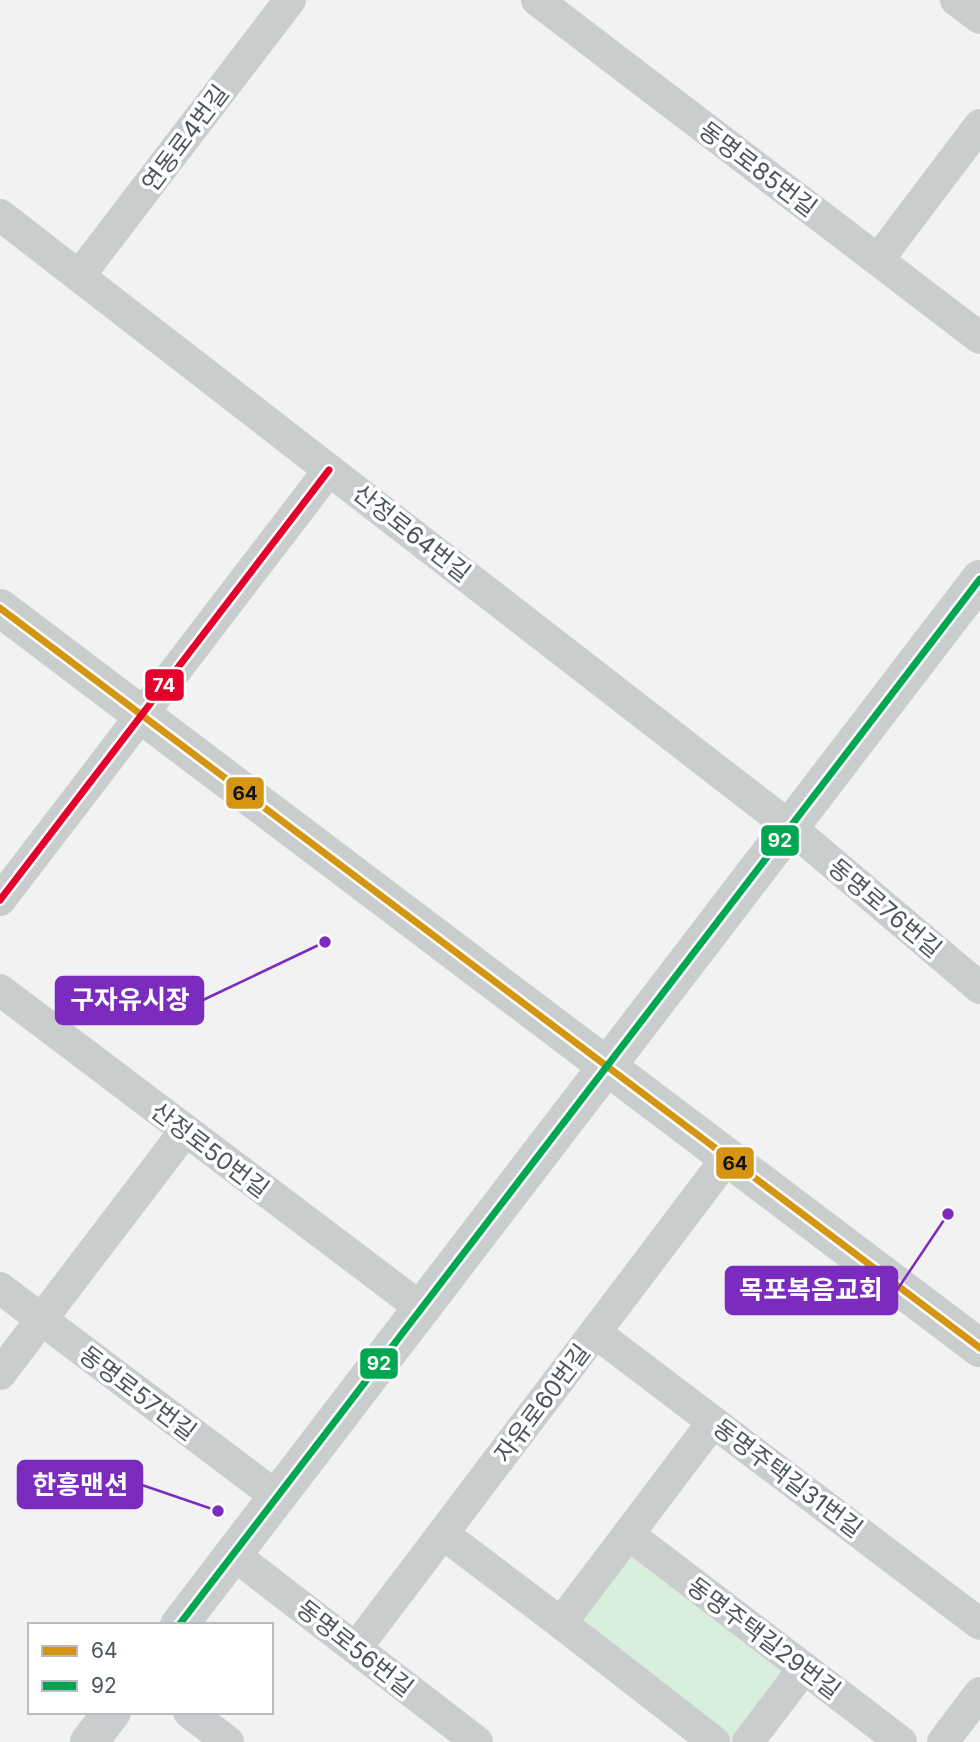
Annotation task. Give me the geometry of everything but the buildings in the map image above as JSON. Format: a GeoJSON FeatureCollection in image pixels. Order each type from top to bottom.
{"type":"FeatureCollection","features":[{"type":"Feature","properties":{"kind":"street","name":"연동로4번길"},"geometry":{"type":"LineString","coordinates":[[79,276],[290,0]]}},
{"type":"Feature","properties":{"kind":"street","name":"동명로85번길"},"geometry":{"type":"LineString","coordinates":[[537,0],[980,338]]}},
{"type":"Feature","properties":{"kind":"street"},"geometry":{"type":"LineString","coordinates":[[956,0],[980,18]]}},
{"type":"Feature","properties":{"kind":"street"},"geometry":{"type":"LineString","coordinates":[[878,260],[980,125]]}},
{"type":"Feature","properties":{"kind":"street","name":"산정로64번길"},"geometry":{"type":"LineString","coordinates":[[0,215],[790,827]]}},
{"type":"Feature","properties":{"kind":"street"},"geometry":{"type":"LineString","coordinates":[[0,900],[330,470]]}},
{"type":"Feature","properties":{"kind":"street"},"geometry":{"type":"LineString","coordinates":[[181,1623],[980,579]]}},
{"type":"Feature","properties":{"kind":"street"},"geometry":{"type":"LineString","coordinates":[[0,608],[980,1348]]}},
{"type":"Feature","properties":{"kind":"street","name":"동명로76번길"},"geometry":{"type":"LineString","coordinates":[[790,827],[980,988]]}},
{"type":"Feature","properties":{"kind":"street","name":"산정로50번길"},"geometry":{"type":"LineString","coordinates":[[0,990],[421,1308]]}},
{"type":"Feature","properties":{"kind":"street"},"geometry":{"type":"LineString","coordinates":[[0,1374],[185,1131]]}},
{"type":"Feature","properties":{"kind":"street","name":"자유로60번길"},"geometry":{"type":"LineString","coordinates":[[356,1648],[727,1158]]}},
{"type":"Feature","properties":{"kind":"street","name":"동명로57번길"},"geometry":{"type":"LineString","coordinates":[[0,1288],[277,1497]]}},
{"type":"Feature","properties":{"kind":"street","name":"동명주택길31번길"},"geometry":{"type":"LineString","coordinates":[[596,1333],[980,1623]]}},
{"type":"Feature","properties":{"kind":"street"},"geometry":{"type":"LineString","coordinates":[[561,1623],[713,1422]]}},
{"type":"Feature","properties":{"kind":"street"},"geometry":{"type":"LineString","coordinates":[[443,1534],[714,1742]]}},
{"type":"Feature","properties":{"kind":"street","name":"동명주택길29번길"},"geometry":{"type":"LineString","coordinates":[[628,1534],[901,1742]]}},
{"type":"Feature","properties":{"kind":"street","name":"동명로56번길"},"geometry":{"type":"LineString","coordinates":[[233,1554],[477,1742]]}},
{"type":"Feature","properties":{"kind":"street"},"geometry":{"type":"LineString","coordinates":[[748,1742],[804,1668]]}},
{"type":"Feature","properties":{"kind":"street"},"geometry":{"type":"LineString","coordinates":[[943,1742],[980,1693]]}},
{"type":"Feature","properties":{"kind":"street"},"geometry":{"type":"LineString","coordinates":[[89,1742],[110,1714]]}},
{"type":"Feature","properties":{"kind":"street"},"geometry":{"type":"LineString","coordinates":[[192,1714],[228,1742]]}},
{"type":"Feature","properties":{"kind":"green space"},"geometry":{"type":"Polygon","coordinates":[[[626,1553],[787,1675],[736,1742],[731,1742],[573,1622],[626,1553]]]}},
{"type":"Feature","properties":{"kind":"transit line","name":"74"},"geometry":{"type":"LineString","coordinates":[[0,900],[329,470]]}},
{"type":"Feature","properties":{"kind":"transit line","name":"92"},"geometry":{"type":"LineString","coordinates":[[181,1623],[980,579]]}},
{"type":"Feature","properties":{"kind":"transit line","name":"64"},"geometry":{"type":"LineString","coordinates":[[0,608],[980,1348]]}},
{"type":"Feature","properties":{"kind":"place","name":"구자유시장"},"geometry":{"type":"Point","coordinates":[325,942]}},
{"type":"Feature","properties":{"kind":"place","name":"목포복음교회"},"geometry":{"type":"Point","coordinates":[948,1214]}},
{"type":"Feature","properties":{"kind":"place","name":"한흥맨션"},"geometry":{"type":"Point","coordinates":[218,1511]}}]}
